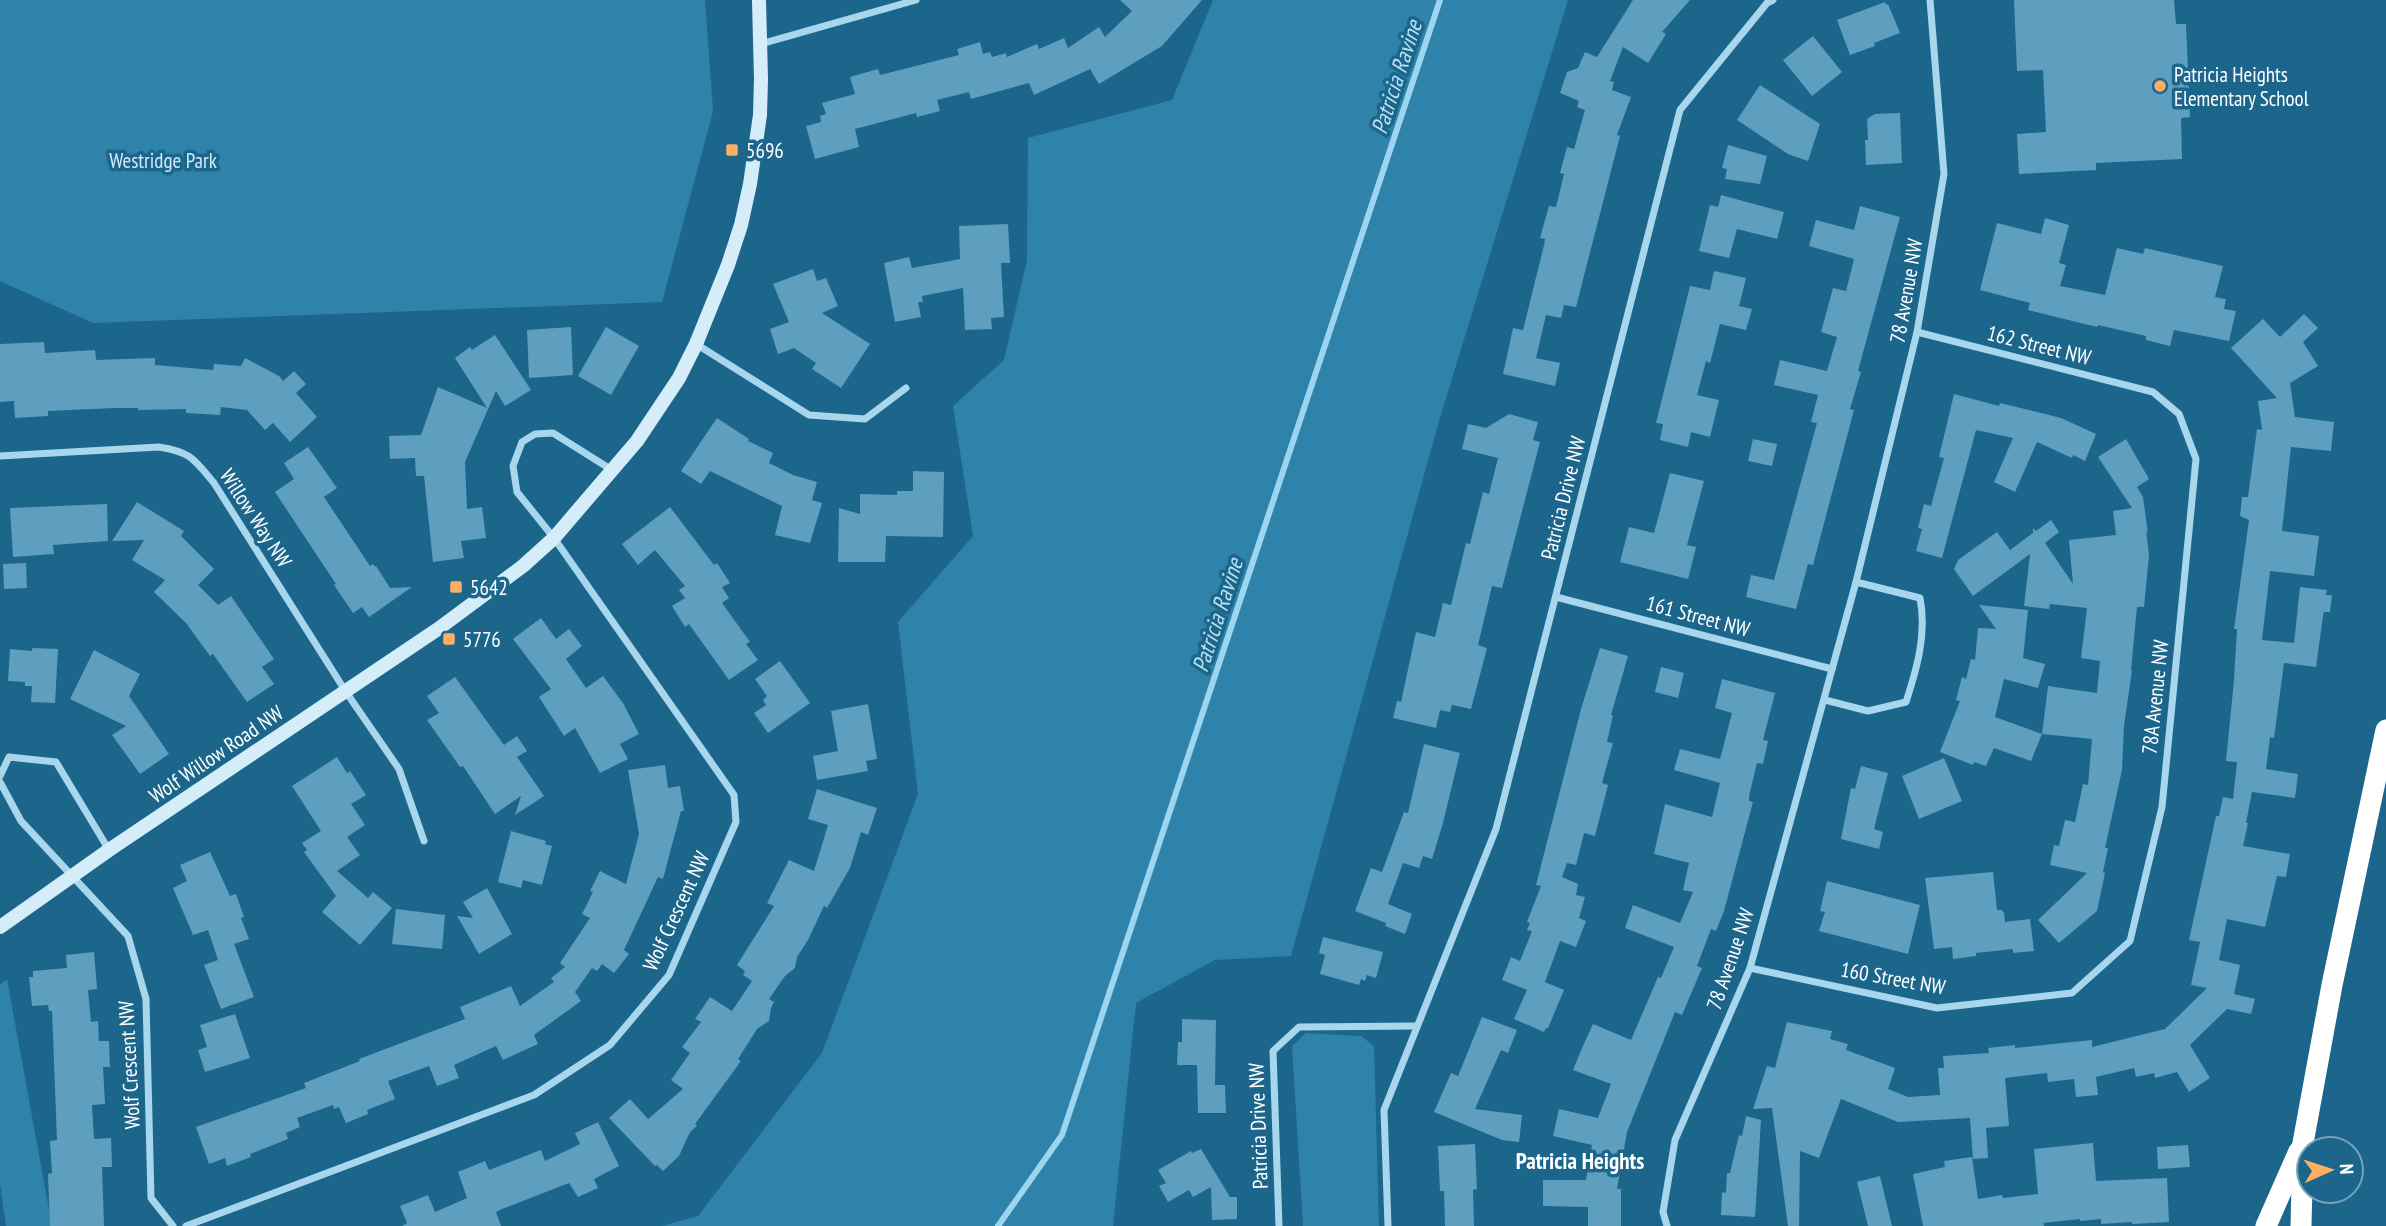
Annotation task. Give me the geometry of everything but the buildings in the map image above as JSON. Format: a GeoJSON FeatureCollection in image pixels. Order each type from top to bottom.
{"type":"FeatureCollection","features":[{"type":"Feature","properties":{"kind":"highway"},"geometry":{"type":"LineString","coordinates":[[2304,1135],[2332,985],[2386,730]]}},
{"type":"Feature","properties":{"kind":"highway"},"geometry":{"type":"LineString","coordinates":[[2266,1226],[2295,1161]]}},
{"type":"Feature","properties":{"kind":"highway"},"geometry":{"type":"LineString","coordinates":[[2301,1226],[2302,1205]]}},
{"type":"Feature","properties":{"kind":"street","name":"Wolf Willow Road NW"},"geometry":{"type":"LineString","coordinates":[[0,927],[109,850],[346,692],[502,582],[554,538],[613,470],[659,410],[696,344],[728,265],[750,184],[760,115],[759,0]]}},
{"type":"Feature","properties":{"kind":"street"},"geometry":{"type":"LineString","coordinates":[[761,44],[916,0]]}},
{"type":"Feature","properties":{"kind":"street","name":"Patricia Drive NW"},"geometry":{"type":"LineString","coordinates":[[1388,1226],[1384,1110],[1496,829],[1680,110],[1767,3],[1773,0]]}},
{"type":"Feature","properties":{"kind":"street","name":"78 Avenue NW"},"geometry":{"type":"LineString","coordinates":[[1667,1226],[1663,1212],[1675,1140],[1750,968],[1856,582],[1917,332],[1944,174],[1930,0]]}},
{"type":"Feature","properties":{"kind":"street","name":"162 Street NW"},"geometry":{"type":"LineString","coordinates":[[1917,332],[2153,391]]}},
{"type":"Feature","properties":{"kind":"street"},"geometry":{"type":"LineString","coordinates":[[696,344],[809,415],[865,419],[906,388]]}},
{"type":"Feature","properties":{"kind":"street","name":"78A Avenue NW"},"geometry":{"type":"LineString","coordinates":[[2073,993],[2130,941],[2162,807],[2196,459],[2179,414],[2153,391]]}},
{"type":"Feature","properties":{"kind":"street"},"geometry":{"type":"LineString","coordinates":[[554,538],[517,492],[513,466],[522,442],[535,434],[553,433],[613,470]]}},
{"type":"Feature","properties":{"kind":"street","name":"Willow Way NW"},"geometry":{"type":"LineString","coordinates":[[0,456],[159,447],[181,451],[195,461],[214,483],[346,692]]}},
{"type":"Feature","properties":{"kind":"street","name":"Wolf Crescent NW"},"geometry":{"type":"LineString","coordinates":[[186,1226],[534,1096],[610,1045],[669,975],[736,822],[734,795],[554,538]]}},
{"type":"Feature","properties":{"kind":"street"},"geometry":{"type":"LineString","coordinates":[[1825,700],[1868,711],[1906,702],[1919,665],[1924,616],[1920,598],[1856,582]]}},
{"type":"Feature","properties":{"kind":"street","name":"161 Street NW"},"geometry":{"type":"LineString","coordinates":[[1556,597],[1832,669]]}},
{"type":"Feature","properties":{"kind":"street"},"geometry":{"type":"LineString","coordinates":[[346,692],[399,769],[424,841]]}},
{"type":"Feature","properties":{"kind":"street"},"geometry":{"type":"LineString","coordinates":[[71,877],[21,821],[0,779],[9,757],[56,762],[109,850]]}},
{"type":"Feature","properties":{"kind":"street","name":"Wolf Crescent NW"},"geometry":{"type":"LineString","coordinates":[[71,877],[128,936],[146,999],[151,1198],[173,1226]]}},
{"type":"Feature","properties":{"kind":"street","name":"160 Street NW"},"geometry":{"type":"LineString","coordinates":[[1750,968],[1937,1008],[2073,993]]}},
{"type":"Feature","properties":{"kind":"street","name":"Patricia Drive NW"},"geometry":{"type":"LineString","coordinates":[[1279,1226],[1273,1051],[1298,1027],[1416,1026]]}},
{"type":"Feature","properties":{"kind":"green space","name":"Westridge Park"},"geometry":{"type":"Polygon","coordinates":[[[0,0],[705,0],[713,111],[662,302],[93,323],[0,281],[0,0]]]}},
{"type":"Feature","properties":{"kind":"green space"},"geometry":{"type":"Polygon","coordinates":[[[1213,0],[1568,0],[1439,421],[1291,956],[1215,960],[1136,1003],[1113,1226],[662,1226],[698,1216],[822,1053],[918,794],[898,622],[973,536],[953,406],[1004,360],[1027,260],[1028,138],[1172,100],[1213,0]]]}},
{"type":"Feature","properties":{"kind":"green space"},"geometry":{"type":"Polygon","coordinates":[[[7,979],[52,1226],[6,1226],[0,1184],[0,985],[7,979]]]}},
{"type":"Feature","properties":{"kind":"green space"},"geometry":{"type":"Polygon","coordinates":[[[1306,1033],[1361,1036],[1374,1046],[1379,1226],[1303,1226],[1292,1046],[1306,1033]]]}},
{"type":"Feature","properties":{"kind":"waterway","name":"Patricia Ravine"},"geometry":{"type":"LineString","coordinates":[[998,1226],[1062,1135],[1440,0]]}},
{"type":"Feature","properties":{"kind":"place","name":"Patricia Heights Elementary School"},"geometry":{"type":"Point","coordinates":[2160,86]}},
{"type":"Feature","properties":{"kind":"place","name":"5696"},"geometry":{"type":"Point","coordinates":[732,150]}},
{"type":"Feature","properties":{"kind":"place","name":"5642"},"geometry":{"type":"Point","coordinates":[456,587]}},
{"type":"Feature","properties":{"kind":"place","name":"5776"},"geometry":{"type":"Point","coordinates":[449,639]}},
{"type":"Feature","properties":{"kind":"district","name":"Patricia Heights"},"geometry":{"type":"Point","coordinates":[1580,1160]}}]}
